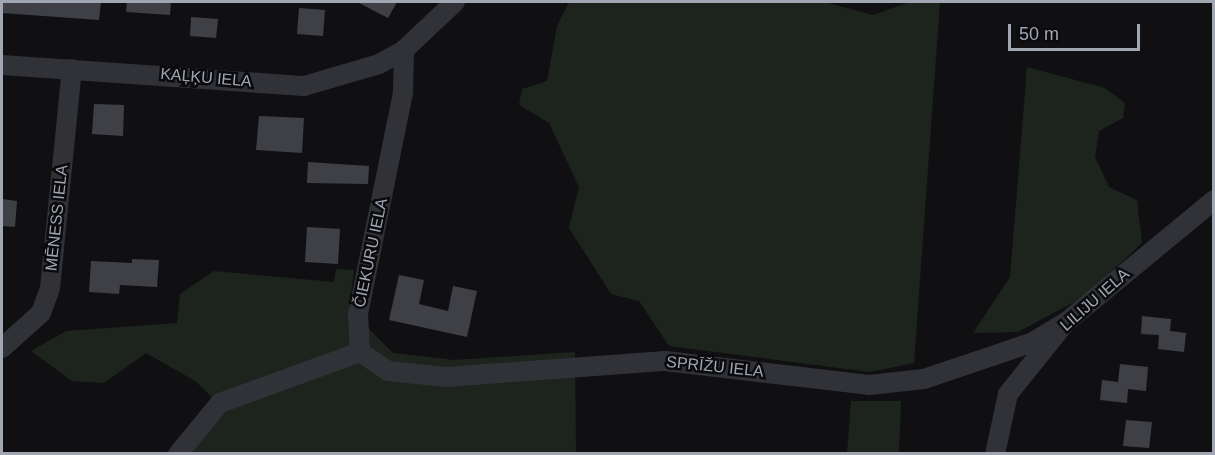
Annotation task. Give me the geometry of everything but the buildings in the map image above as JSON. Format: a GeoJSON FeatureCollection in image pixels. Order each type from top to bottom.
{"type":"FeatureCollection","features":[{"type":"Feature","properties":{"kind":"street","name":"KAĻĶU IELA"},"geometry":{"type":"LineString","coordinates":[[2,65],[304,86],[352,75],[404,50],[456,2]]}},
{"type":"Feature","properties":{"kind":"street","name":"ČIEKURU IELA"},"geometry":{"type":"LineString","coordinates":[[360,352],[358,314],[404,92],[404,50]]}},
{"type":"Feature","properties":{"kind":"street","name":"MĒNESS IELA"},"geometry":{"type":"LineString","coordinates":[[2,348],[41,313],[50,288],[72,69]]}},
{"type":"Feature","properties":{"kind":"street","name":"LILIJU IELA"},"geometry":{"type":"LineString","coordinates":[[994,453],[1008,394],[1065,323],[1214,200]]}},
{"type":"Feature","properties":{"kind":"street","name":"SPRĪŽU IELA"},"geometry":{"type":"LineString","coordinates":[[360,352],[388,371],[446,377],[665,361],[869,385],[924,380],[1033,342],[1065,323]]}},
{"type":"Feature","properties":{"kind":"street"},"geometry":{"type":"LineString","coordinates":[[178,453],[220,403],[360,352]]}},
{"type":"Feature","properties":{"kind":"shaded area"},"geometry":{"type":"Polygon","coordinates":[[[569,2],[824,2],[873,15],[910,2],[940,2],[914,363],[869,372],[669,346],[639,301],[611,294],[569,228],[579,187],[549,123],[519,105],[522,89],[547,81],[557,26],[569,2]]]}},
{"type":"Feature","properties":{"kind":"shaded area"},"geometry":{"type":"Polygon","coordinates":[[[1027,67],[1105,88],[1125,103],[1123,118],[1099,131],[1095,157],[1109,187],[1137,200],[1142,243],[1087,295],[1018,332],[973,333],[1010,277],[1027,67]]]}},
{"type":"Feature","properties":{"kind":"shaded area"},"geometry":{"type":"Polygon","coordinates":[[[336,269],[354,270],[349,309],[393,353],[454,360],[575,352],[576,453],[188,453],[227,411],[195,381],[146,353],[104,383],[72,381],[31,351],[66,331],[177,323],[180,294],[214,271],[334,282],[336,269]]]}},
{"type":"Feature","properties":{"kind":"shaded area"},"geometry":{"type":"Polygon","coordinates":[[[851,401],[901,401],[899,453],[847,453],[851,401]]]}}]}
